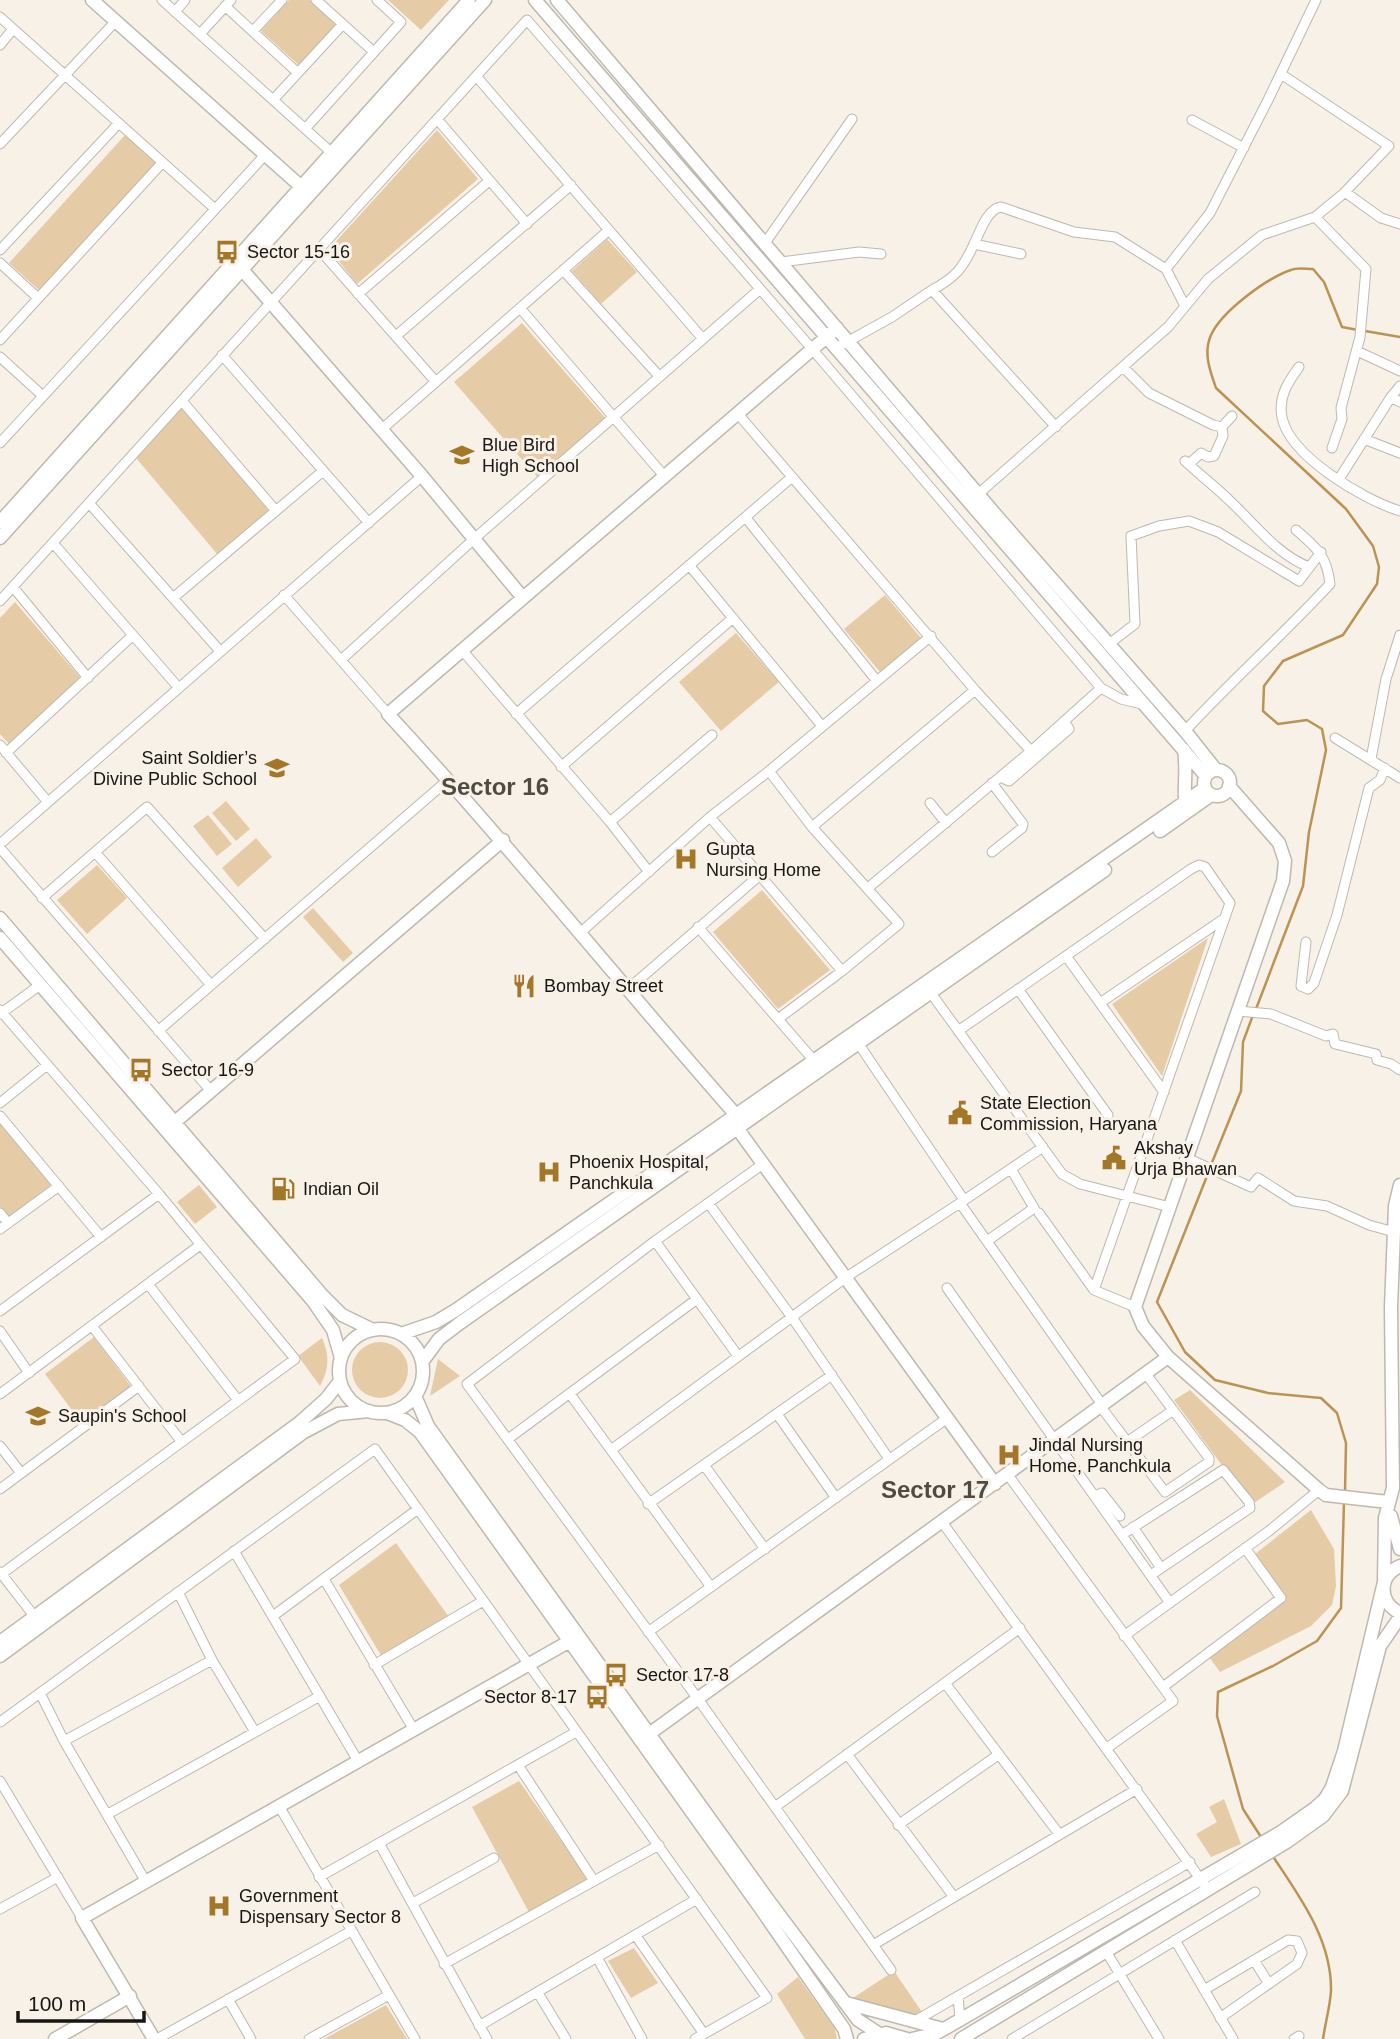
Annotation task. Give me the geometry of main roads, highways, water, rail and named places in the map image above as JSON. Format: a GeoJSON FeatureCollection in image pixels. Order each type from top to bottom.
{"type":"FeatureCollection","features":[{"type":"Feature","properties":{"kind":"waterway"},"geometry":{"type":"LineString","coordinates":[[1256,1009],[1303,886],[1309,832],[1326,750],[1322,729],[1307,720],[1278,724],[1263,711],[1264,686],[1283,661],[1343,635],[1377,584],[1379,567],[1373,546],[1346,509],[1216,388],[1208,362],[1208,348],[1211,335],[1217,326],[1246,296],[1281,274],[1296,269],[1313,269],[1324,282],[1342,327],[1358,330]]}},
{"type":"Feature","properties":{"kind":"waterway"},"geometry":{"type":"LineString","coordinates":[[1365,331],[1400,337]]}},
{"type":"Feature","properties":{"kind":"waterway"},"geometry":{"type":"LineString","coordinates":[[1211,1165],[1241,1091],[1243,1042],[1253,1015]]}},
{"type":"Feature","properties":{"kind":"waterway"},"geometry":{"type":"LineString","coordinates":[[1209,1171],[1157,1302],[1185,1352],[1215,1380],[1268,1393],[1321,1398],[1337,1413],[1346,1443],[1345,1492]]}},
{"type":"Feature","properties":{"kind":"waterway"},"geometry":{"type":"LineString","coordinates":[[1261,1837],[1243,1809],[1217,1716],[1218,1692],[1317,1641],[1341,1608],[1344,1502]]}},
{"type":"Feature","properties":{"kind":"waterway"},"geometry":{"type":"LineString","coordinates":[[1272,1855],[1312,1919],[1326,1954],[1331,1991],[1323,2039]]}},
{"type":"Feature","properties":{"kind":"place","name":"Sector 15-16"},"geometry":{"type":"Point","coordinates":[227,252]}},
{"type":"Feature","properties":{"kind":"place","name":"Blue Bird High School"},"geometry":{"type":"Point","coordinates":[462,455]}},
{"type":"Feature","properties":{"kind":"place","name":"Saint Soldier’s Divine Public School"},"geometry":{"type":"Point","coordinates":[277,768]}},
{"type":"Feature","properties":{"kind":"place","name":"Gupta Nursing Home"},"geometry":{"type":"Point","coordinates":[686,859]}},
{"type":"Feature","properties":{"kind":"place","name":"Bombay Street"},"geometry":{"type":"Point","coordinates":[524,986]}},
{"type":"Feature","properties":{"kind":"place","name":"Sector 16-9"},"geometry":{"type":"Point","coordinates":[141,1070]}},
{"type":"Feature","properties":{"kind":"place","name":"State Election Commission, Haryana"},"geometry":{"type":"Point","coordinates":[960,1113]}},
{"type":"Feature","properties":{"kind":"place","name":"Akshay Urja Bhawan"},"geometry":{"type":"Point","coordinates":[1114,1158]}},
{"type":"Feature","properties":{"kind":"place","name":"Phoenix Hospital, Panchkula"},"geometry":{"type":"Point","coordinates":[549,1172]}},
{"type":"Feature","properties":{"kind":"place","name":"Indian Oil"},"geometry":{"type":"Point","coordinates":[283,1189]}},
{"type":"Feature","properties":{"kind":"place","name":"Saupin's School"},"geometry":{"type":"Point","coordinates":[38,1416]}},
{"type":"Feature","properties":{"kind":"place","name":"Jindal Nursing Home, Panchkula"},"geometry":{"type":"Point","coordinates":[1009,1455]}},
{"type":"Feature","properties":{"kind":"place","name":"Sector 17-8"},"geometry":{"type":"Point","coordinates":[616,1675]}},
{"type":"Feature","properties":{"kind":"place","name":"Sector 8-17"},"geometry":{"type":"Point","coordinates":[597,1697]}},
{"type":"Feature","properties":{"kind":"place","name":"Government Dispensary Sector 8"},"geometry":{"type":"Point","coordinates":[219,1906]}},
{"type":"Feature","properties":{"kind":"district","name":"Sector 16"},"geometry":{"type":"Point","coordinates":[495,786]}},
{"type":"Feature","properties":{"kind":"district","name":"Sector 17"},"geometry":{"type":"Point","coordinates":[935,1489]}}]}
